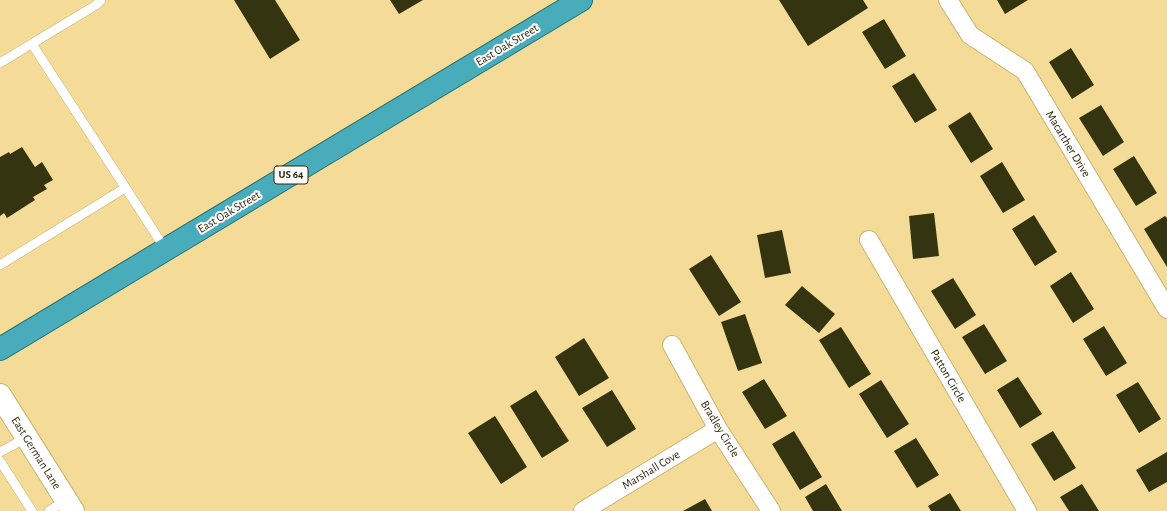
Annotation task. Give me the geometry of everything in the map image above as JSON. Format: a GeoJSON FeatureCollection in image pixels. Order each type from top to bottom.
{"type":"FeatureCollection","features":[{"type":"Feature","properties":{"kind":"highway","name":"East Oak Street"},"geometry":{"type":"LineString","coordinates":[[0,349],[581,0]]}},
{"type":"Feature","properties":{"kind":"street","name":"Macarther Drive"},"geometry":{"type":"LineString","coordinates":[[948,0],[970,35],[1025,71],[1167,309]]}},
{"type":"Feature","properties":{"kind":"street","name":"Patton Circle"},"geometry":{"type":"LineString","coordinates":[[869,240],[1027,511]]}},
{"type":"Feature","properties":{"kind":"street","name":"Bradley Circle"},"geometry":{"type":"LineString","coordinates":[[672,345],[718,429],[771,511]]}},
{"type":"Feature","properties":{"kind":"street","name":"East German Lane"},"geometry":{"type":"LineString","coordinates":[[0,395],[26,438],[62,508]]}},
{"type":"Feature","properties":{"kind":"street","name":"Marshall Cove"},"geometry":{"type":"LineString","coordinates":[[583,511],[718,429]]}},
{"type":"Feature","properties":{"kind":"lane"},"geometry":{"type":"LineString","coordinates":[[0,64],[96,5],[101,0]]}},
{"type":"Feature","properties":{"kind":"lane"},"geometry":{"type":"LineString","coordinates":[[32,44],[166,250]]}},
{"type":"Feature","properties":{"kind":"lane"},"geometry":{"type":"LineString","coordinates":[[0,265],[125,188]]}},
{"type":"Feature","properties":{"kind":"lane"},"geometry":{"type":"LineString","coordinates":[[0,452],[26,438]]}},
{"type":"Feature","properties":{"kind":"lane"},"geometry":{"type":"LineString","coordinates":[[0,461],[32,511]]}},
{"type":"Feature","properties":{"kind":"building"},"geometry":{"type":"Polygon","coordinates":[[[234,0],[275,0],[300,40],[270,59],[234,0]]]}},
{"type":"Feature","properties":{"kind":"building"},"geometry":{"type":"Polygon","coordinates":[[[390,0],[423,0],[399,14],[390,0]]]}},
{"type":"Feature","properties":{"kind":"building"},"geometry":{"type":"Polygon","coordinates":[[[779,0],[863,0],[868,8],[808,46],[779,0]]]}},
{"type":"Feature","properties":{"kind":"building"},"geometry":{"type":"Polygon","coordinates":[[[997,0],[1028,0],[1005,14],[997,0]]]}},
{"type":"Feature","properties":{"kind":"building"},"geometry":{"type":"Polygon","coordinates":[[[884,19],[906,56],[885,69],[862,32],[884,19]]]}},
{"type":"Feature","properties":{"kind":"building"},"geometry":{"type":"Polygon","coordinates":[[[1071,48],[1094,85],[1072,99],[1049,62],[1071,48]]]}},
{"type":"Feature","properties":{"kind":"building"},"geometry":{"type":"Polygon","coordinates":[[[914,73],[937,110],[915,123],[892,86],[914,73]]]}},
{"type":"Feature","properties":{"kind":"building"},"geometry":{"type":"Polygon","coordinates":[[[1101,105],[1124,142],[1103,156],[1079,118],[1101,105]]]}},
{"type":"Feature","properties":{"kind":"building"},"geometry":{"type":"Polygon","coordinates":[[[970,112],[993,149],[971,163],[948,126],[970,112]]]}},
{"type":"Feature","properties":{"kind":"building"},"geometry":{"type":"Polygon","coordinates":[[[22,147],[35,167],[42,162],[53,180],[44,185],[47,189],[33,197],[35,200],[7,218],[4,213],[0,216],[0,157],[9,152],[10,154],[22,147]]]}},
{"type":"Feature","properties":{"kind":"building"},"geometry":{"type":"Polygon","coordinates":[[[1134,156],[1157,193],[1136,206],[1113,169],[1134,156]]]}},
{"type":"Feature","properties":{"kind":"building"},"geometry":{"type":"Polygon","coordinates":[[[1002,162],[1025,200],[1003,213],[980,176],[1002,162]]]}},
{"type":"Feature","properties":{"kind":"building"},"geometry":{"type":"Polygon","coordinates":[[[934,213],[939,256],[913,259],[909,216],[934,213]]]}},
{"type":"Feature","properties":{"kind":"building"},"geometry":{"type":"Polygon","coordinates":[[[1034,215],[1057,252],[1035,266],[1012,229],[1034,215]]]}},
{"type":"Feature","properties":{"kind":"building"},"geometry":{"type":"Polygon","coordinates":[[[1165,216],[1167,218],[1167,267],[1144,229],[1165,216]]]}},
{"type":"Feature","properties":{"kind":"building"},"geometry":{"type":"Polygon","coordinates":[[[782,230],[791,273],[765,278],[757,235],[782,230]]]}},
{"type":"Feature","properties":{"kind":"building"},"geometry":{"type":"Polygon","coordinates":[[[711,255],[741,302],[719,316],[689,269],[711,255]]]}},
{"type":"Feature","properties":{"kind":"building"},"geometry":{"type":"Polygon","coordinates":[[[1071,272],[1094,309],[1073,323],[1050,286],[1071,272]]]}},
{"type":"Feature","properties":{"kind":"building"},"geometry":{"type":"Polygon","coordinates":[[[953,278],[976,315],[955,329],[931,291],[953,278]]]}},
{"type":"Feature","properties":{"kind":"building"},"geometry":{"type":"Polygon","coordinates":[[[802,286],[835,314],[819,333],[785,305],[802,286]]]}},
{"type":"Feature","properties":{"kind":"building"},"geometry":{"type":"Polygon","coordinates":[[[745,314],[762,363],[738,371],[721,322],[745,314]]]}},
{"type":"Feature","properties":{"kind":"building"},"geometry":{"type":"Polygon","coordinates":[[[984,324],[1007,361],[985,374],[962,337],[984,324]]]}},
{"type":"Feature","properties":{"kind":"building"},"geometry":{"type":"Polygon","coordinates":[[[1104,326],[1127,363],[1106,376],[1083,339],[1104,326]]]}},
{"type":"Feature","properties":{"kind":"building"},"geometry":{"type":"Polygon","coordinates":[[[841,327],[871,374],[849,388],[819,340],[841,327]]]}},
{"type":"Feature","properties":{"kind":"building"},"geometry":{"type":"Polygon","coordinates":[[[584,338],[609,378],[579,396],[555,357],[584,338]]]}},
{"type":"Feature","properties":{"kind":"building"},"geometry":{"type":"Polygon","coordinates":[[[1018,377],[1042,414],[1020,428],[997,390],[1018,377]]]}},
{"type":"Feature","properties":{"kind":"building"},"geometry":{"type":"Polygon","coordinates":[[[764,379],[787,416],[765,429],[742,392],[764,379]]]}},
{"type":"Feature","properties":{"kind":"building"},"geometry":{"type":"Polygon","coordinates":[[[881,380],[909,424],[887,438],[859,394],[881,380]]]}},
{"type":"Feature","properties":{"kind":"building"},"geometry":{"type":"Polygon","coordinates":[[[1138,382],[1161,419],[1139,433],[1116,395],[1138,382]]]}},
{"type":"Feature","properties":{"kind":"building"},"geometry":{"type":"Polygon","coordinates":[[[536,390],[569,441],[542,458],[510,406],[536,390]]]}},
{"type":"Feature","properties":{"kind":"building"},"geometry":{"type":"Polygon","coordinates":[[[612,390],[636,429],[607,447],[582,408],[612,390]]]}},
{"type":"Feature","properties":{"kind":"building"},"geometry":{"type":"Polygon","coordinates":[[[495,416],[527,467],[501,484],[468,433],[495,416]]]}},
{"type":"Feature","properties":{"kind":"building"},"geometry":{"type":"Polygon","coordinates":[[[794,431],[822,477],[800,490],[772,444],[794,431]]]}},
{"type":"Feature","properties":{"kind":"building"},"geometry":{"type":"Polygon","coordinates":[[[1053,431],[1076,468],[1054,481],[1031,444],[1053,431]]]}},
{"type":"Feature","properties":{"kind":"building"},"geometry":{"type":"Polygon","coordinates":[[[916,438],[939,475],[917,488],[894,451],[916,438]]]}},
{"type":"Feature","properties":{"kind":"building"},"geometry":{"type":"Polygon","coordinates":[[[1167,452],[1167,482],[1149,492],[1136,470],[1167,452]]]}},
{"type":"Feature","properties":{"kind":"building"},"geometry":{"type":"Polygon","coordinates":[[[826,484],[842,511],[813,511],[805,497],[826,484]]]}},
{"type":"Feature","properties":{"kind":"building"},"geometry":{"type":"Polygon","coordinates":[[[1082,484],[1099,511],[1069,511],[1060,497],[1082,484]]]}},
{"type":"Feature","properties":{"kind":"building"},"geometry":{"type":"Polygon","coordinates":[[[950,493],[961,511],[931,511],[928,506],[950,493]]]}},
{"type":"Feature","properties":{"kind":"building"},"geometry":{"type":"Polygon","coordinates":[[[705,499],[712,511],[683,511],[705,499]]]}}]}
